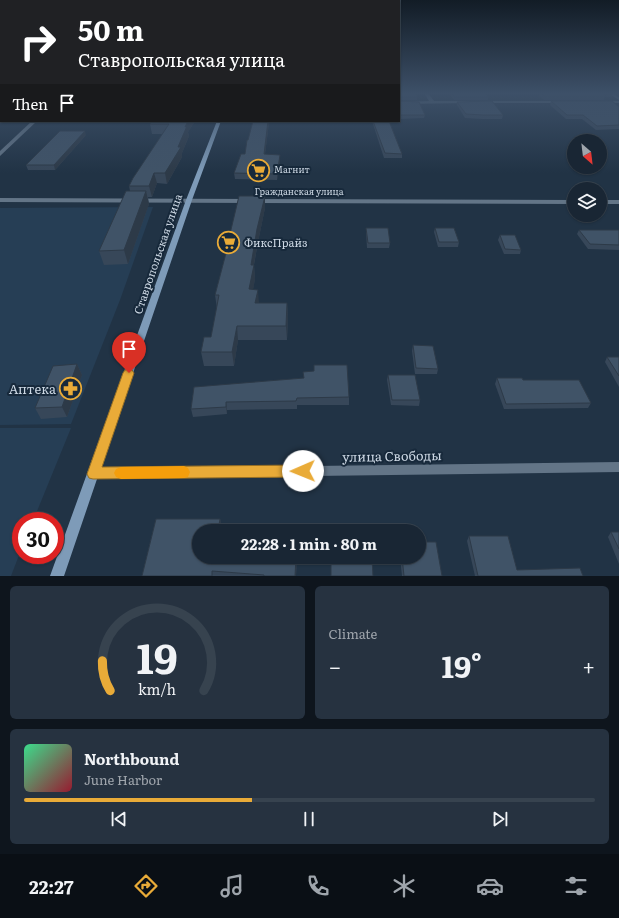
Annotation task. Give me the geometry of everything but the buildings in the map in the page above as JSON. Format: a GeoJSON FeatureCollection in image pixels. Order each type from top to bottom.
{"type":"FeatureCollection","features":[{"type":"Feature","properties":{"kind":"street"},"geometry":{"type":"LineString","coordinates":[[0,154],[34,122]]}},
{"type":"Feature","properties":{"kind":"street","name":"Ставропольская улица"},"geometry":{"type":"LineString","coordinates":[[57,576],[189,200],[219,122]]}},
{"type":"Feature","properties":{"kind":"street","name":"Гражданская улица"},"geometry":{"type":"LineString","coordinates":[[0,200],[567,202]]}},
{"type":"Feature","properties":{"kind":"street"},"geometry":{"type":"LineString","coordinates":[[607,202],[619,202]]}},
{"type":"Feature","properties":{"kind":"street","name":"улица Свободы"},"geometry":{"type":"LineString","coordinates":[[93,474],[619,467]]}},
{"type":"Feature","properties":{"kind":"shaded area"},"geometry":{"type":"Polygon","coordinates":[[[153,207],[120,300],[71,424],[0,425],[0,208],[153,207]]]}},
{"type":"Feature","properties":{"kind":"shaded area"},"geometry":{"type":"Polygon","coordinates":[[[0,428],[71,428],[37,512],[12,512],[12,564],[16,564],[11,576],[0,576],[0,428]]]}},
{"type":"Feature","properties":{"kind":"slow traffic"},"geometry":{"type":"LineString","coordinates":[[121,473],[184,472]]}},
{"type":"Feature","properties":{"kind":"place","name":"Магнит"},"geometry":{"type":"Point","coordinates":[258,170]}},
{"type":"Feature","properties":{"kind":"place","name":"ФиксПрайз"},"geometry":{"type":"Point","coordinates":[229,243]}},
{"type":"Feature","properties":{"kind":"place","name":"Аптека"},"geometry":{"type":"Point","coordinates":[71,389]}},
{"type":"Feature","properties":{"kind":"route"},"geometry":{"type":"LineString","coordinates":[[129,373],[93,474],[303,471]]}}]}
